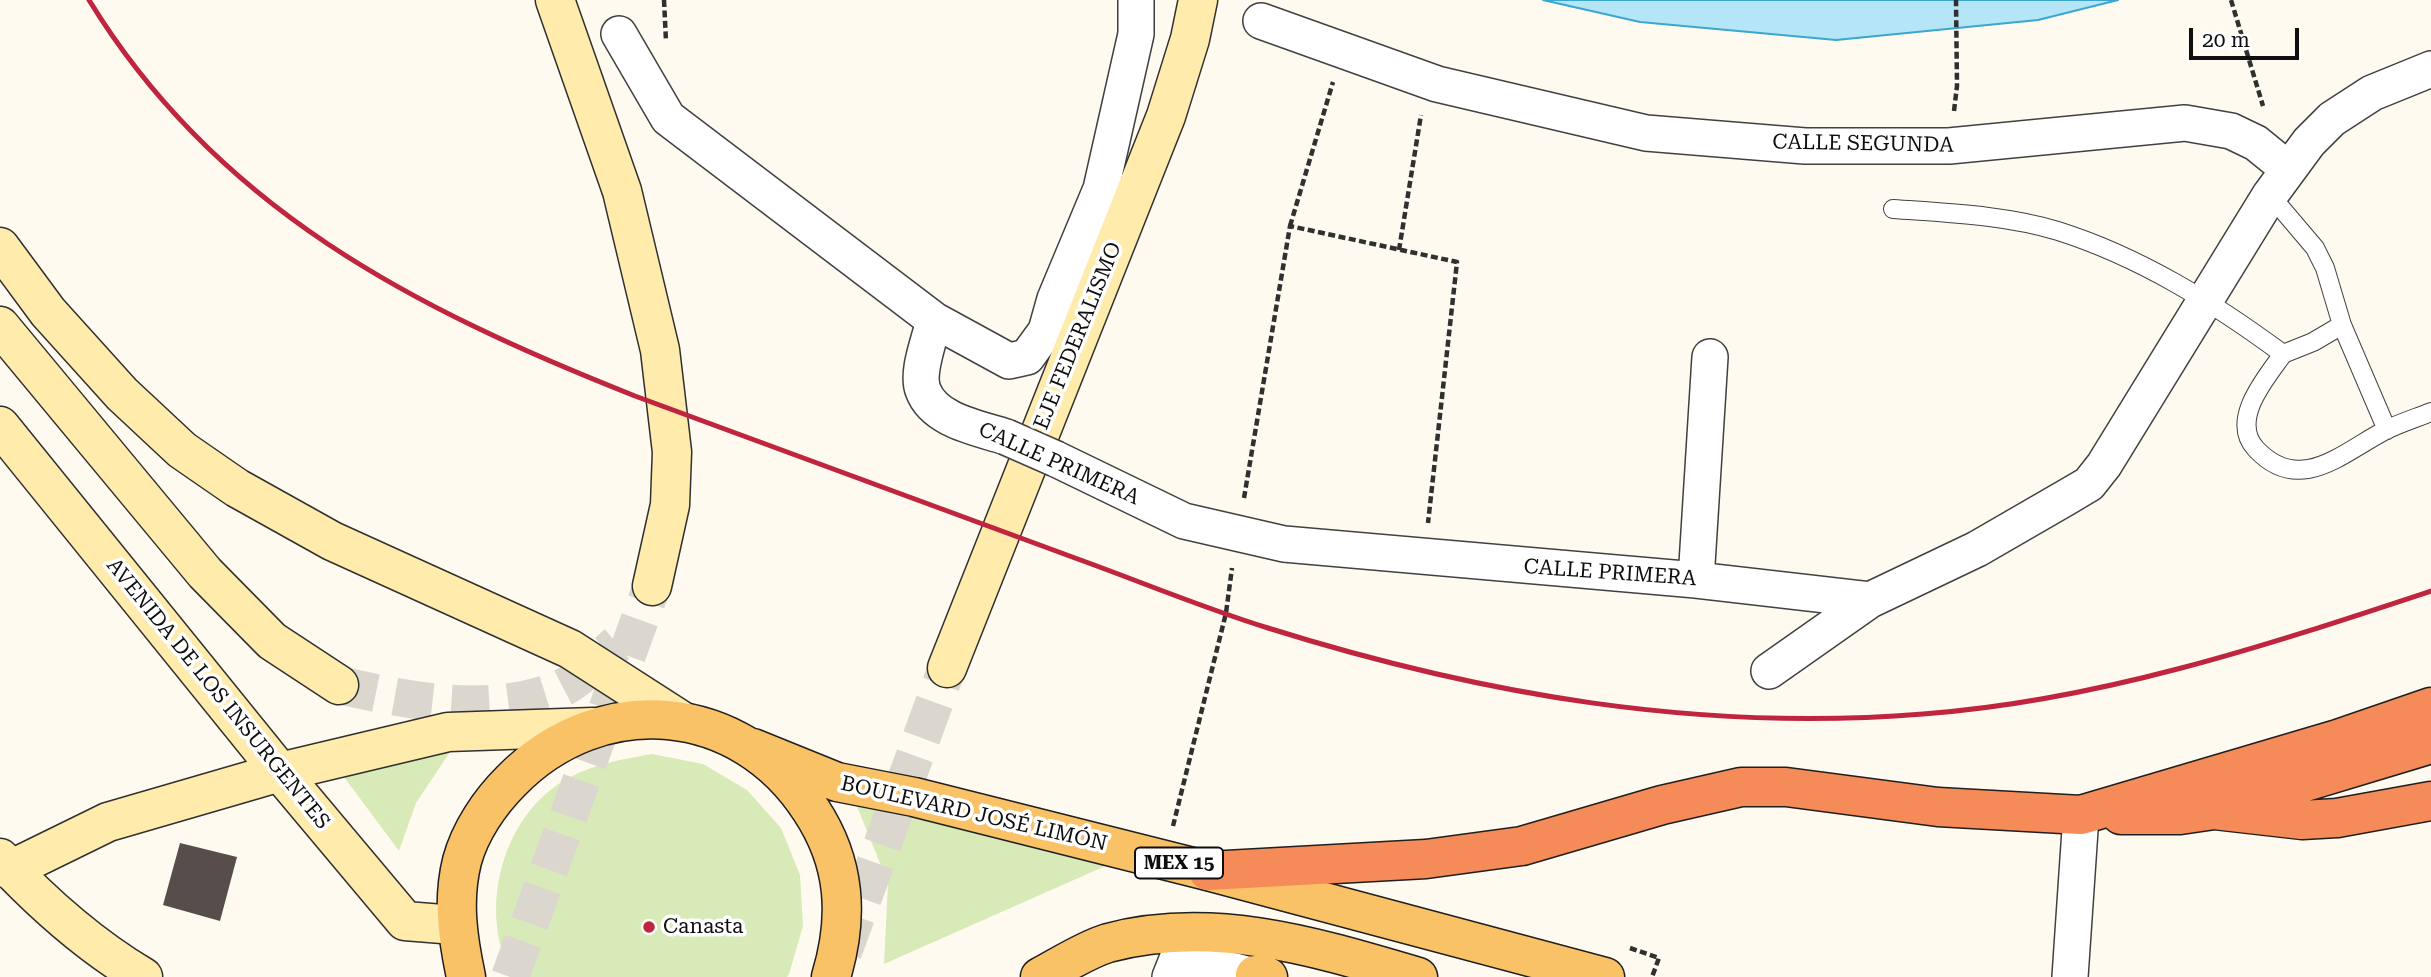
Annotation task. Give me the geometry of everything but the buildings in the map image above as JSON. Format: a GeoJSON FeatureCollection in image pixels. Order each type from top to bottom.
{"type":"FeatureCollection","features":[{"type":"Feature","properties":{"kind":"highway"},"geometry":{"type":"LineString","coordinates":[[2081,815],[2338,739],[2431,707]]}},
{"type":"Feature","properties":{"kind":"highway"},"geometry":{"type":"LineString","coordinates":[[2197,813],[2431,744]]}},
{"type":"Feature","properties":{"kind":"highway"},"geometry":{"type":"LineString","coordinates":[[1208,870],[1426,859],[1522,846],[1662,805],[1741,787],[1786,787],[1938,807],[2081,815],[2197,813],[2302,820],[2337,818],[2431,801]]}},
{"type":"Feature","properties":{"kind":"main road"},"geometry":{"type":"LineString","coordinates":[[555,0],[622,191],[660,350],[672,452],[670,505],[652,586]]}},
{"type":"Feature","properties":{"kind":"main road","name":"EJE FEDERALISMO"},"geometry":{"type":"LineString","coordinates":[[947,667],[1166,116],[1190,39],[1198,0]]}},
{"type":"Feature","properties":{"kind":"main road"},"geometry":{"type":"LineString","coordinates":[[0,247],[58,323],[122,394],[182,450],[237,488],[332,541],[570,649],[682,721]]}},
{"type":"Feature","properties":{"kind":"main road"},"geometry":{"type":"LineString","coordinates":[[0,326],[205,573],[272,642],[339,685]]}},
{"type":"Feature","properties":{"kind":"main road","name":"AVENIDA DE LOS INSURGENTES"},"geometry":{"type":"LineString","coordinates":[[0,426],[280,772],[405,921],[455,925]]}},
{"type":"Feature","properties":{"kind":"main road"},"geometry":{"type":"LineString","coordinates":[[143,977],[105,953],[4,869],[108,822],[280,772],[448,732],[593,727],[637,719],[682,721],[719,731],[753,748],[795,784],[825,831],[842,884],[842,940],[831,977]]}},
{"type":"Feature","properties":{"kind":"main road"},"geometry":{"type":"LineString","coordinates":[[466,977],[455,925],[462,861],[490,802],[535,756],[593,727]]}},
{"type":"Feature","properties":{"kind":"main road","name":"BOULEVARD JOSÉ LIMÓN"},"geometry":{"type":"LineString","coordinates":[[753,748],[837,782],[914,797],[1208,870],[1605,977]]}},
{"type":"Feature","properties":{"kind":"main road"},"geometry":{"type":"LineString","coordinates":[[1040,977],[1105,944],[1158,933],[1205,930],[1257,936],[1331,951],[1418,977]]}},
{"type":"Feature","properties":{"kind":"street"},"geometry":{"type":"LineString","coordinates":[[619,34],[668,118],[934,320],[1009,361],[1027,357],[1046,331],[1055,299],[1101,189],[1136,34],[1136,0]]}},
{"type":"Feature","properties":{"kind":"street","name":"CALLE SEGUNDA"},"geometry":{"type":"LineString","coordinates":[[1261,22],[1426,80],[1646,133],[1805,146],[1949,146],[2185,122],[2231,131],[2256,142],[2279,182]]}},
{"type":"Feature","properties":{"kind":"street"},"geometry":{"type":"LineString","coordinates":[[1769,671],[1870,600],[1977,550],[2089,484],[2104,465],[2279,182],[2309,142],[2332,119],[2372,93],[2431,69]]}},
{"type":"Feature","properties":{"kind":"street","name":"CALLE PRIMERA"},"geometry":{"type":"LineString","coordinates":[[934,320],[923,368],[922,389],[934,408],[956,421],[1006,437],[1056,459],[1184,521],[1284,544],[1696,580],[1870,600]]}},
{"type":"Feature","properties":{"kind":"street"},"geometry":{"type":"LineString","coordinates":[[1696,580],[1710,357]]}},
{"type":"Feature","properties":{"kind":"street"},"geometry":{"type":"LineString","coordinates":[[2070,977],[2081,815]]}},
{"type":"Feature","properties":{"kind":"street"},"geometry":{"type":"LineString","coordinates":[[1174,967],[1260,976]]}},
{"type":"Feature","properties":{"kind":"lane"},"geometry":{"type":"LineString","coordinates":[[2279,182],[2325,268],[2342,325],[2386,430]]}},
{"type":"Feature","properties":{"kind":"lane"},"geometry":{"type":"LineString","coordinates":[[1893,209],[2003,220],[2057,231],[2156,271],[2283,354]]}},
{"type":"Feature","properties":{"kind":"lane"},"geometry":{"type":"LineString","coordinates":[[2342,325],[2313,342],[2283,354],[2248,414],[2246,429],[2250,443],[2275,466],[2293,471],[2311,468],[2334,460],[2386,430],[2431,412]]}},
{"type":"Feature","properties":{"kind":"path"},"geometry":{"type":"LineString","coordinates":[[1956,0],[1957,86]]}},
{"type":"Feature","properties":{"kind":"path"},"geometry":{"type":"LineString","coordinates":[[2231,0],[2266,116]]}},
{"type":"Feature","properties":{"kind":"path"},"geometry":{"type":"LineString","coordinates":[[1164,860],[1226,613],[1290,226],[1342,52]]}},
{"type":"Feature","properties":{"kind":"path"},"geometry":{"type":"LineString","coordinates":[[1399,250],[1426,80]]}},
{"type":"Feature","properties":{"kind":"path"},"geometry":{"type":"LineString","coordinates":[[1290,226],[1457,262],[1424,558]]}},
{"type":"Feature","properties":{"kind":"green space"},"geometry":{"type":"Polygon","coordinates":[[[456,743],[416,803],[399,851],[344,777],[456,743]]]}},
{"type":"Feature","properties":{"kind":"green space"},"geometry":{"type":"Polygon","coordinates":[[[652,754],[703,764],[747,790],[781,828],[800,875],[803,926],[789,974],[787,977],[510,977],[501,947],[496,903],[505,858],[525,817],[540,800],[568,778],[603,764],[652,754]]]}},
{"type":"Feature","properties":{"kind":"green space"},"geometry":{"type":"Polygon","coordinates":[[[854,799],[1119,860],[884,964],[888,883],[854,799]]]}},
{"type":"Feature","properties":{"kind":"water"},"geometry":{"type":"Polygon","coordinates":[[[1543,0],[2118,0],[2038,20],[1836,40],[1640,22],[1543,0]]]}},
{"type":"Feature","properties":{"kind":"tunnel"},"geometry":{"type":"LineString","coordinates":[[510,977],[652,586]]}},
{"type":"Feature","properties":{"kind":"tunnel"},"geometry":{"type":"LineString","coordinates":[[339,685],[448,704],[504,703],[531,698],[566,686],[617,644]]}},
{"type":"Feature","properties":{"kind":"tunnel"},"geometry":{"type":"LineString","coordinates":[[843,952],[947,668]]}},
{"type":"Feature","properties":{"kind":"railway"},"geometry":{"type":"LineString","coordinates":[[89,0],[140,73],[197,138],[260,194],[328,244],[399,288],[475,327],[635,396],[1195,603],[1348,652],[1510,689],[1592,703],[1674,712],[1756,718],[1923,714],[2053,697],[2117,684],[2243,651],[2431,591]]}},
{"type":"Feature","properties":{"kind":"place","name":"Canasta"},"geometry":{"type":"Point","coordinates":[649,927]}}]}
